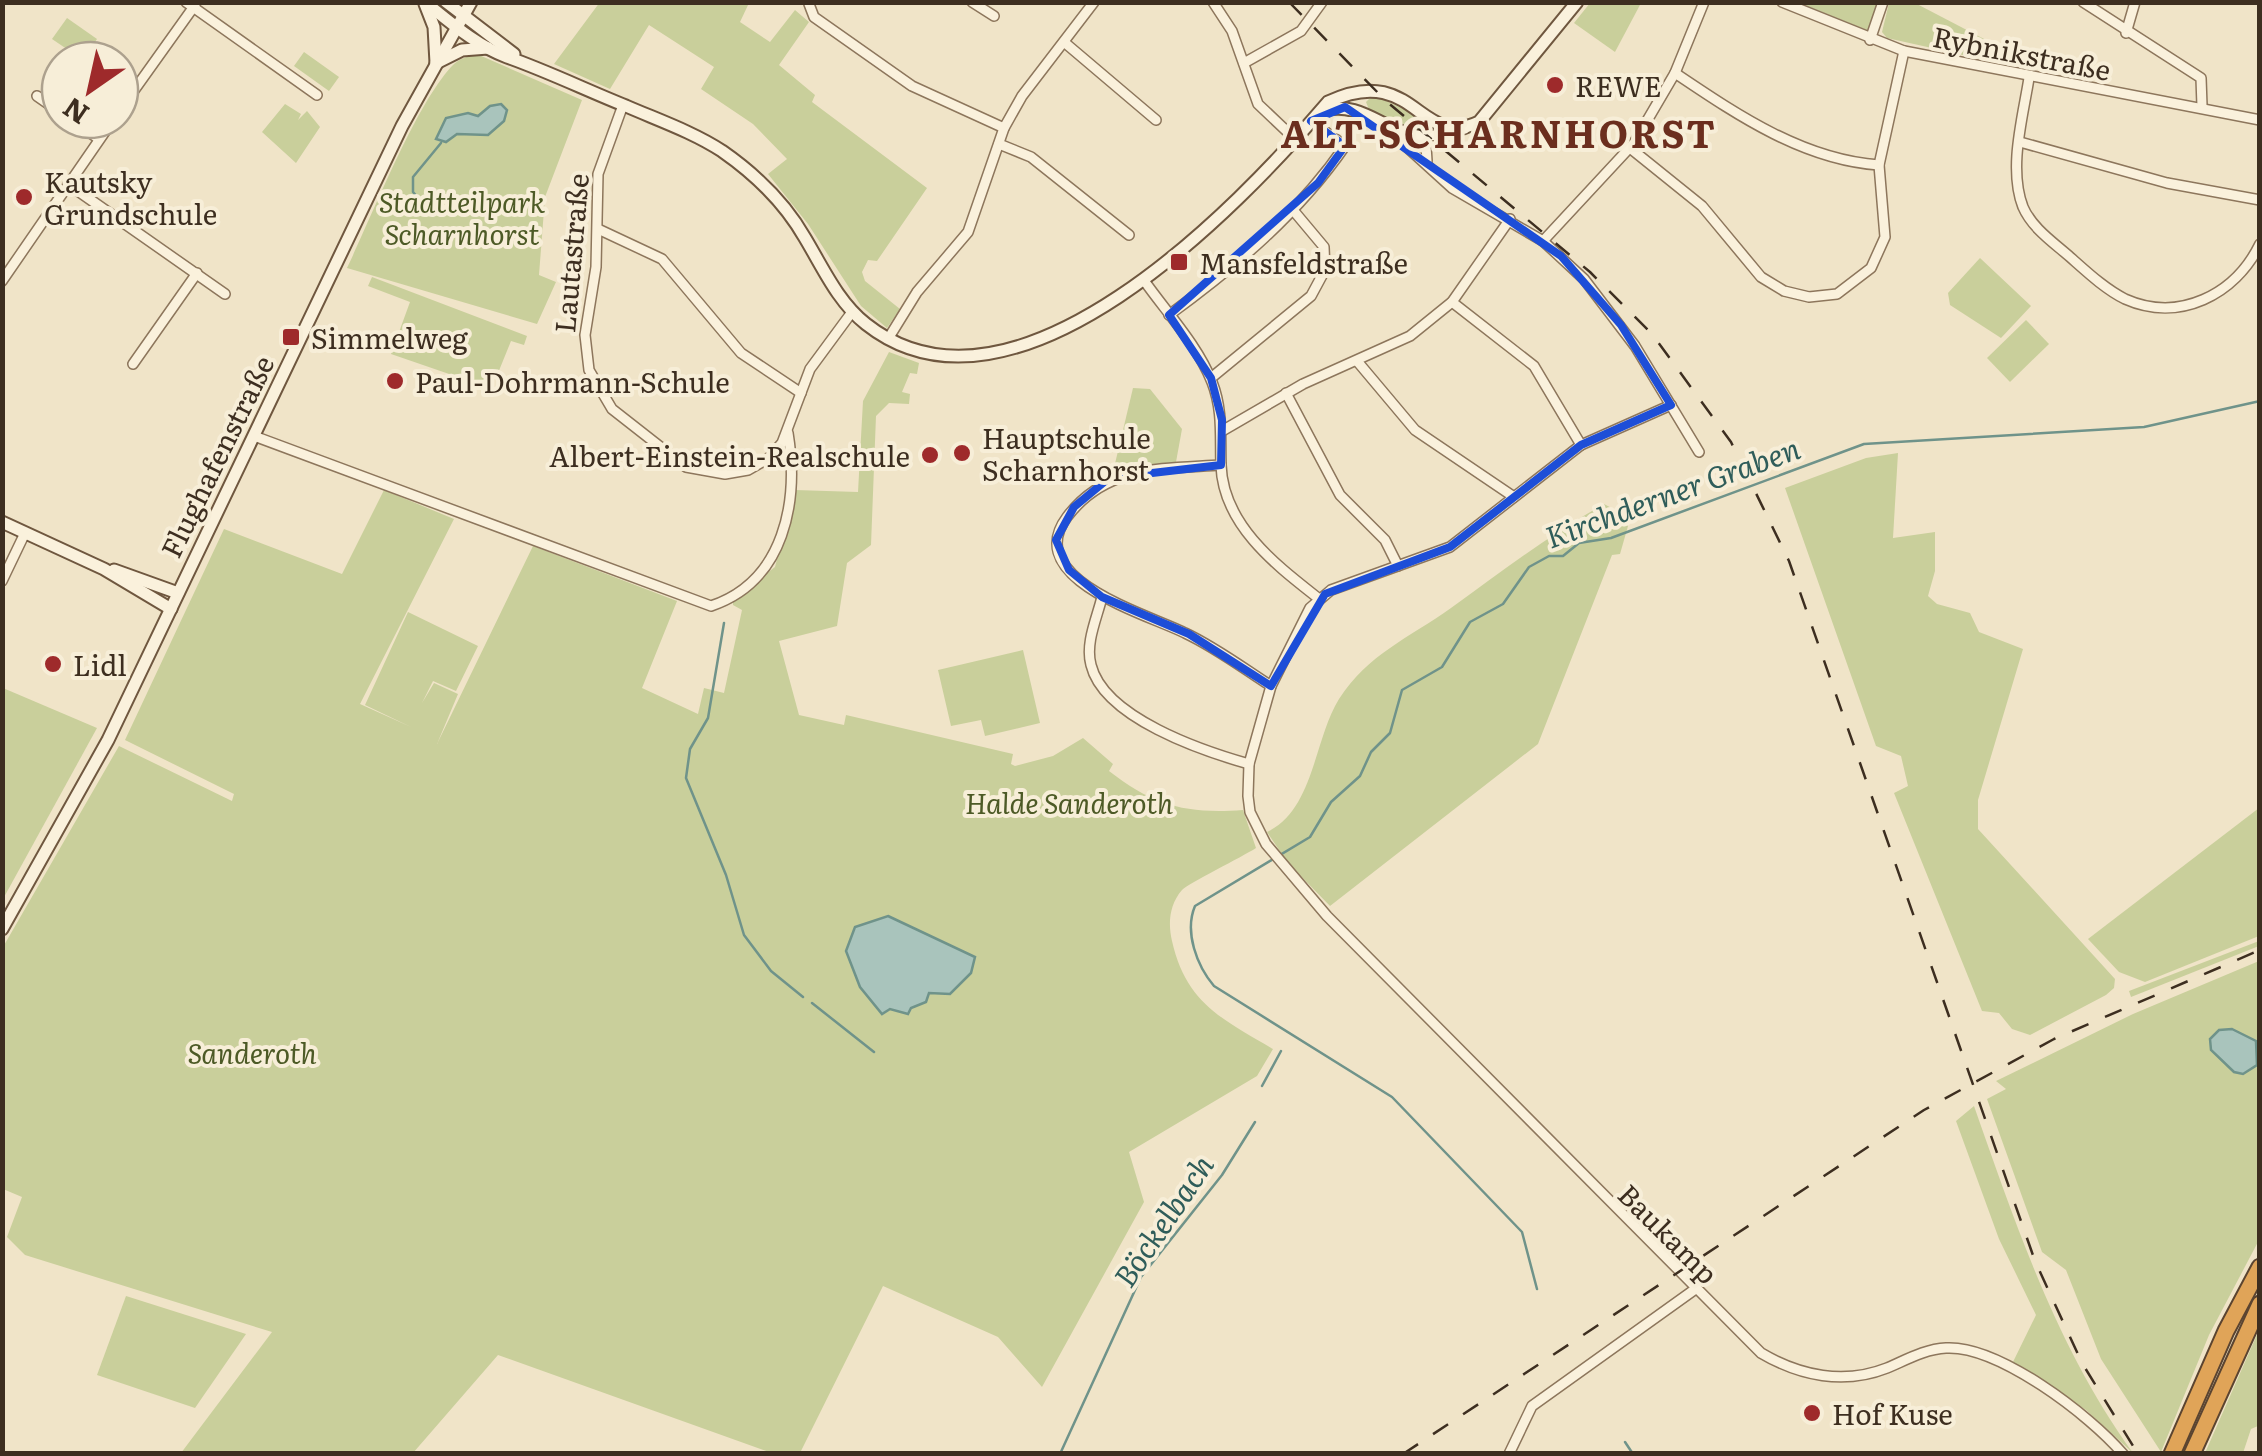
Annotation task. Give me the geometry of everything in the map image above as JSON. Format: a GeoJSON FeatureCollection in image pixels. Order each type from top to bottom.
{"type":"FeatureCollection","features":[{"type":"Feature","properties":{"kind":"highway"},"geometry":{"type":"LineString","coordinates":[[2174,1451],[2260,1267]]}},
{"type":"Feature","properties":{"kind":"highway"},"geometry":{"type":"LineString","coordinates":[[2192,1454],[2260,1304]]}},
{"type":"Feature","properties":{"kind":"street"},"geometry":{"type":"LineString","coordinates":[[425,2],[517,59]]}},
{"type":"Feature","properties":{"kind":"street"},"geometry":{"type":"LineString","coordinates":[[425,2],[434,27],[436,63],[468,48],[490,48]]}},
{"type":"Feature","properties":{"kind":"street"},"geometry":{"type":"LineString","coordinates":[[446,2],[459,21],[490,48],[698,137],[756,178],[796,224],[852,312],[888,339],[943,358],[999,354],[1063,326],[1143,279],[1223,216],[1316,116],[1347,93],[1395,95],[1446,128],[1466,128]]}},
{"type":"Feature","properties":{"kind":"street","name":"Flughafenstraße"},"geometry":{"type":"LineString","coordinates":[[2,930],[108,740],[436,63],[471,2]]}},
{"type":"Feature","properties":{"kind":"street"},"geometry":{"type":"LineString","coordinates":[[888,339],[911,300],[968,232],[1004,128],[1022,96],[1094,2]]}},
{"type":"Feature","properties":{"kind":"street"},"geometry":{"type":"LineString","coordinates":[[1214,2],[1232,31],[1258,104],[1296,140]]}},
{"type":"Feature","properties":{"kind":"street"},"geometry":{"type":"LineString","coordinates":[[1244,63],[1301,31],[1322,2]]}},
{"type":"Feature","properties":{"kind":"street"},"geometry":{"type":"LineString","coordinates":[[1384,126],[1425,137],[1456,134],[1466,128],[1492,110],[1578,2]]}},
{"type":"Feature","properties":{"kind":"street"},"geometry":{"type":"LineString","coordinates":[[1543,241],[1630,148],[1675,73],[1704,2]]}},
{"type":"Feature","properties":{"kind":"street","name":"Rybnikstraße"},"geometry":{"type":"LineString","coordinates":[[1782,2],[1904,52],[2260,120]]}},
{"type":"Feature","properties":{"kind":"street"},"geometry":{"type":"LineString","coordinates":[[1870,40],[1882,2]]}},
{"type":"Feature","properties":{"kind":"street"},"geometry":{"type":"LineString","coordinates":[[2082,2],[2200,78],[2202,106]]}},
{"type":"Feature","properties":{"kind":"street"},"geometry":{"type":"LineString","coordinates":[[2126,33],[2135,2]]}},
{"type":"Feature","properties":{"kind":"street"},"geometry":{"type":"LineString","coordinates":[[974,3],[994,16]]}},
{"type":"Feature","properties":{"kind":"street"},"geometry":{"type":"LineString","coordinates":[[140,81],[192,4],[318,95]]}},
{"type":"Feature","properties":{"kind":"street"},"geometry":{"type":"LineString","coordinates":[[808,4],[814,17],[912,86],[1004,128]]}},
{"type":"Feature","properties":{"kind":"street"},"geometry":{"type":"LineString","coordinates":[[1064,42],[1156,120]]}},
{"type":"Feature","properties":{"kind":"street"},"geometry":{"type":"LineString","coordinates":[[1630,148],[1692,196],[1761,277],[1784,291],[1809,297],[1846,290],[1876,260],[1886,218],[1880,165],[1904,52]]}},
{"type":"Feature","properties":{"kind":"street"},"geometry":{"type":"LineString","coordinates":[[1675,73],[1773,133],[1837,157],[1880,165]]}},
{"type":"Feature","properties":{"kind":"street"},"geometry":{"type":"LineString","coordinates":[[2029,78],[2018,183],[2028,216],[2098,282],[2122,297],[2158,307],[2206,299],[2234,282],[2260,244]]}},
{"type":"Feature","properties":{"kind":"street"},"geometry":{"type":"LineString","coordinates":[[1363,91],[1364,114]]}},
{"type":"Feature","properties":{"kind":"street","name":"Lautastraße"},"geometry":{"type":"LineString","coordinates":[[623,105],[598,174],[598,229],[585,356],[593,382],[612,409],[674,460],[710,473],[736,473],[762,463],[788,433],[815,361],[852,312]]}},
{"type":"Feature","properties":{"kind":"street"},"geometry":{"type":"LineString","coordinates":[[1316,116],[1345,107],[1364,114],[1384,126],[1452,188],[1543,241],[1584,279],[1621,325],[1699,452]]}},
{"type":"Feature","properties":{"kind":"street"},"geometry":{"type":"LineString","coordinates":[[1424,115],[1424,154],[1430,168]]}},
{"type":"Feature","properties":{"kind":"street"},"geometry":{"type":"LineString","coordinates":[[1170,315],[1232,268],[1292,210],[1345,146],[1316,116]]}},
{"type":"Feature","properties":{"kind":"street"},"geometry":{"type":"LineString","coordinates":[[2,281],[100,140]]}},
{"type":"Feature","properties":{"kind":"street"},"geometry":{"type":"LineString","coordinates":[[2020,142],[2167,184],[2260,200]]}},
{"type":"Feature","properties":{"kind":"street"},"geometry":{"type":"LineString","coordinates":[[998,144],[1031,158],[1128,235]]}},
{"type":"Feature","properties":{"kind":"street"},"geometry":{"type":"LineString","coordinates":[[68,184],[225,294]]}},
{"type":"Feature","properties":{"kind":"street"},"geometry":{"type":"LineString","coordinates":[[1211,378],[1311,296],[1322,279],[1324,248],[1292,210]]}},
{"type":"Feature","properties":{"kind":"street"},"geometry":{"type":"LineString","coordinates":[[1222,432],[1286,393],[1410,336],[1452,302],[1510,220]]}},
{"type":"Feature","properties":{"kind":"street"},"geometry":{"type":"LineString","coordinates":[[598,229],[662,259],[741,353],[801,393]]}},
{"type":"Feature","properties":{"kind":"street"},"geometry":{"type":"LineString","coordinates":[[133,364],[196,274]]}},
{"type":"Feature","properties":{"kind":"street"},"geometry":{"type":"LineString","coordinates":[[1143,279],[1211,378],[1222,432],[1221,465],[1227,495],[1244,529],[1318,598]]}},
{"type":"Feature","properties":{"kind":"street"},"geometry":{"type":"LineString","coordinates":[[1452,302],[1534,366],[1581,445]]}},
{"type":"Feature","properties":{"kind":"street"},"geometry":{"type":"LineString","coordinates":[[1357,360],[1415,430],[1514,496]]}},
{"type":"Feature","properties":{"kind":"street"},"geometry":{"type":"LineString","coordinates":[[1286,393],[1340,495],[1385,540],[1398,566]]}},
{"type":"Feature","properties":{"kind":"street"},"geometry":{"type":"LineString","coordinates":[[1102,597],[1089,650],[1092,668],[1101,684],[1172,739],[1249,764],[1271,686],[1300,625],[1318,598],[1450,547],[1581,445],[1670,405]]}},
{"type":"Feature","properties":{"kind":"street"},"geometry":{"type":"LineString","coordinates":[[254,436],[711,606],[768,570],[777,552],[793,484],[788,433]]}},
{"type":"Feature","properties":{"kind":"street"},"geometry":{"type":"LineString","coordinates":[[1221,465],[1109,478],[1074,507],[1056,534],[1056,546],[1069,570],[1102,597],[1189,634],[1271,686]]}},
{"type":"Feature","properties":{"kind":"street"},"geometry":{"type":"LineString","coordinates":[[2,522],[104,569],[171,608]]}},
{"type":"Feature","properties":{"kind":"street"},"geometry":{"type":"LineString","coordinates":[[2,581],[25,533]]}},
{"type":"Feature","properties":{"kind":"street"},"geometry":{"type":"LineString","coordinates":[[104,569],[178,592]]}},
{"type":"Feature","properties":{"kind":"street","name":"Baukamp"},"geometry":{"type":"LineString","coordinates":[[1249,764],[1250,812],[1282,865],[1622,1218],[1761,1353],[1810,1374],[1856,1376],[1934,1350],[1968,1350],[2053,1394],[2093,1424],[2123,1454]]}},
{"type":"Feature","properties":{"kind":"street"},"geometry":{"type":"LineString","coordinates":[[1509,1454],[1532,1406],[1694,1290]]}},
{"type":"Feature","properties":{"kind":"highlighted area"},"geometry":{"type":"Polygon","coordinates":[[[1345,107],[1561,256],[1621,325],[1671,405],[1581,445],[1450,547],[1325,594],[1271,686],[1189,634],[1102,597],[1069,570],[1056,540],[1074,507],[1109,478],[1221,465],[1222,420],[1211,378],[1169,315],[1318,183],[1345,146],[1311,121],[1345,107]]]}},
{"type":"Feature","properties":{"kind":"green space"},"geometry":{"type":"Polygon","coordinates":[[[600,2],[749,3],[740,22],[770,42],[795,10],[809,22],[779,65],[815,95],[812,102],[927,188],[877,261],[868,260],[862,272],[865,281],[900,309],[887,328],[861,306],[808,224],[768,174],[787,159],[753,124],[701,89],[714,67],[649,25],[610,89],[554,64],[600,2]]]}},
{"type":"Feature","properties":{"kind":"green space"},"geometry":{"type":"Polygon","coordinates":[[[1590,3],[1641,3],[1615,52],[1574,23],[1590,3]]]}},
{"type":"Feature","properties":{"kind":"green space"},"geometry":{"type":"Polygon","coordinates":[[[1800,3],[1880,3],[1869,31],[1800,3]]]}},
{"type":"Feature","properties":{"kind":"green space"},"geometry":{"type":"Polygon","coordinates":[[[1889,3],[1915,3],[2009,52],[2017,67],[1887,38],[1882,32],[1889,3]]]}},
{"type":"Feature","properties":{"kind":"green space"},"geometry":{"type":"Polygon","coordinates":[[[67,18],[97,39],[53,40],[67,18]]]}},
{"type":"Feature","properties":{"kind":"green space"},"geometry":{"type":"Polygon","coordinates":[[[304,52],[339,77],[329,91],[294,66],[304,52]]]}},
{"type":"Feature","properties":{"kind":"green space","name":"Stadtteilpark Scharnhorst"},"geometry":{"type":"Polygon","coordinates":[[[479,55],[582,100],[545,197],[539,275],[556,282],[537,324],[347,268],[409,134],[437,85],[457,61],[479,55]]]}},
{"type":"Feature","properties":{"kind":"green space"},"geometry":{"type":"Polygon","coordinates":[[[1373,95],[1419,116],[1420,128],[1413,131],[1370,112],[1366,102],[1373,95]]]}},
{"type":"Feature","properties":{"kind":"green space"},"geometry":{"type":"Polygon","coordinates":[[[285,104],[301,114],[298,120],[307,111],[320,127],[296,163],[262,132],[285,104]]]}},
{"type":"Feature","properties":{"kind":"green space"},"geometry":{"type":"Polygon","coordinates":[[[1980,258],[2031,306],[2001,338],[1950,305],[1948,293],[1980,258]]]}},
{"type":"Feature","properties":{"kind":"green space"},"geometry":{"type":"Polygon","coordinates":[[[372,277],[527,336],[524,345],[511,341],[496,378],[489,376],[484,386],[391,354],[410,302],[368,286],[372,277]]]}},
{"type":"Feature","properties":{"kind":"green space"},"geometry":{"type":"Polygon","coordinates":[[[2026,320],[2049,344],[2010,382],[1987,358],[2026,320]]]}},
{"type":"Feature","properties":{"kind":"green space"},"geometry":{"type":"Polygon","coordinates":[[[889,352],[919,363],[917,374],[910,373],[902,392],[910,394],[909,404],[889,403],[876,416],[871,545],[847,563],[837,626],[779,641],[799,715],[844,725],[846,715],[1013,754],[1011,764],[1015,766],[1053,756],[1083,738],[1113,764],[1109,771],[1156,800],[1204,811],[1243,810],[1256,848],[1182,890],[1172,908],[1170,928],[1178,962],[1197,995],[1222,1018],[1273,1049],[1257,1076],[1129,1152],[1144,1202],[1042,1387],[998,1337],[883,1286],[800,1453],[772,1453],[498,1355],[413,1453],[181,1453],[272,1332],[25,1255],[7,1237],[22,1197],[3,1189],[3,947],[119,746],[232,801],[234,794],[125,740],[224,529],[342,574],[384,490],[454,519],[360,704],[411,727],[365,705],[408,612],[478,646],[456,691],[433,681],[422,703],[434,683],[458,694],[437,744],[533,546],[677,601],[642,688],[698,714],[704,688],[724,693],[742,610],[733,605],[733,599],[775,567],[795,490],[858,492],[863,401],[889,352]]]}},
{"type":"Feature","properties":{"kind":"green space"},"geometry":{"type":"Polygon","coordinates":[[[1133,388],[1150,389],[1182,429],[1176,462],[1113,472],[1133,388]]]}},
{"type":"Feature","properties":{"kind":"green space"},"geometry":{"type":"Polygon","coordinates":[[[1898,453],[1893,538],[1935,532],[1935,571],[1928,596],[1937,604],[1970,613],[1979,632],[2023,649],[1978,800],[1978,829],[2115,979],[2114,988],[2106,995],[2030,1035],[2012,1029],[1999,1013],[1982,1011],[1894,793],[1908,786],[1901,756],[1876,746],[1785,488],[1866,458],[1898,453]]]}},
{"type":"Feature","properties":{"kind":"green space"},"geometry":{"type":"Polygon","coordinates":[[[1604,504],[1619,512],[1628,526],[1620,554],[1612,555],[1538,744],[1330,906],[1288,863],[1267,832],[1295,808],[1339,699],[1363,670],[1390,648],[1604,504]]]}},
{"type":"Feature","properties":{"kind":"green space"},"geometry":{"type":"Polygon","coordinates":[[[1023,650],[1040,723],[985,736],[981,720],[951,726],[938,670],[1023,650]]]}},
{"type":"Feature","properties":{"kind":"green space"},"geometry":{"type":"Polygon","coordinates":[[[3,688],[97,728],[3,899],[3,688]]]}},
{"type":"Feature","properties":{"kind":"green space"},"geometry":{"type":"Polygon","coordinates":[[[2259,808],[2259,936],[2145,982],[2119,972],[2088,939],[2259,808]]]}},
{"type":"Feature","properties":{"kind":"green space"},"geometry":{"type":"Polygon","coordinates":[[[2259,941],[2259,946],[2131,997],[2129,991],[2259,941]]]}},
{"type":"Feature","properties":{"kind":"green space"},"geometry":{"type":"Polygon","coordinates":[[[2259,961],[2259,1240],[2209,1335],[2161,1452],[2101,1359],[2066,1270],[2042,1252],[1987,1099],[2006,1089],[1996,1081],[2133,1014],[2259,961]]]}},
{"type":"Feature","properties":{"kind":"green space"},"geometry":{"type":"Polygon","coordinates":[[[1974,1106],[2041,1286],[2082,1372],[2133,1453],[2086,1410],[2012,1364],[2036,1315],[1999,1239],[1956,1121],[1974,1106]]]}},
{"type":"Feature","properties":{"kind":"green space"},"geometry":{"type":"Polygon","coordinates":[[[126,1296],[246,1334],[195,1408],[97,1375],[126,1296]]]}},
{"type":"Feature","properties":{"kind":"green space"},"geometry":{"type":"Polygon","coordinates":[[[2259,1330],[2258,1426],[2251,1429],[2243,1453],[2205,1453],[2259,1330]]]}},
{"type":"Feature","properties":{"kind":"water"},"geometry":{"type":"Polygon","coordinates":[[[501,104],[507,110],[504,121],[488,135],[457,134],[446,142],[436,139],[446,118],[468,113],[478,116],[490,106],[501,104]]]}},
{"type":"Feature","properties":{"kind":"water"},"geometry":{"type":"Polygon","coordinates":[[[888,916],[975,957],[971,973],[950,994],[929,993],[926,1002],[911,1008],[908,1014],[890,1009],[882,1014],[860,987],[846,951],[855,927],[888,916]]]}},
{"type":"Feature","properties":{"kind":"water"},"geometry":{"type":"Polygon","coordinates":[[[2232,1029],[2256,1041],[2257,1065],[2243,1074],[2234,1072],[2211,1050],[2210,1039],[2219,1030],[2232,1029]]]}},
{"type":"Feature","properties":{"kind":"waterway"},"geometry":{"type":"LineString","coordinates":[[428,209],[413,192],[413,177],[441,143]]}},
{"type":"Feature","properties":{"kind":"waterway","name":"Kirchderner Graben"},"geometry":{"type":"LineString","coordinates":[[1537,1289],[1522,1232],[1392,1097],[1214,986],[1194,948],[1191,927],[1195,906],[1310,837],[1331,802],[1360,776],[1371,752],[1390,733],[1402,690],[1442,667],[1470,622],[1503,604],[1529,567],[1549,556],[1563,556],[1579,543],[1611,538],[1864,444],[2144,427],[2260,401]]}},
{"type":"Feature","properties":{"kind":"waterway"},"geometry":{"type":"LineString","coordinates":[[724,623],[708,718],[690,749],[686,778],[726,875],[744,935],[771,971],[803,997]]}},
{"type":"Feature","properties":{"kind":"waterway"},"geometry":{"type":"LineString","coordinates":[[812,1003],[874,1052]]}},
{"type":"Feature","properties":{"kind":"waterway","name":"Böckelbach"},"geometry":{"type":"LineString","coordinates":[[1262,1086],[1281,1051]]}},
{"type":"Feature","properties":{"kind":"waterway","name":"Böckelbach"},"geometry":{"type":"LineString","coordinates":[[1060,1454],[1141,1277],[1222,1175],[1255,1122]]}},
{"type":"Feature","properties":{"kind":"waterway","name":"Kirchderner Graben"},"geometry":{"type":"LineString","coordinates":[[1625,1442],[1633,1454]]}},
{"type":"Feature","properties":{"kind":"railway"},"geometry":{"type":"LineString","coordinates":[[1289,2],[1386,101],[1590,272],[1652,334],[1731,442],[1789,561],[2035,1261],[2082,1363],[2138,1454]]}},
{"type":"Feature","properties":{"kind":"railway"},"geometry":{"type":"LineString","coordinates":[[1403,1454],[1924,1110],[2054,1039],[2260,950]]}},
{"type":"Feature","properties":{"kind":"place","name":"REWE"},"geometry":{"type":"Point","coordinates":[1555,85]}},
{"type":"Feature","properties":{"kind":"place","name":"Kautsky Grundschule"},"geometry":{"type":"Point","coordinates":[24,197]}},
{"type":"Feature","properties":{"kind":"place","name":"Mansfeldstraße"},"geometry":{"type":"Point","coordinates":[1179,262]}},
{"type":"Feature","properties":{"kind":"place","name":"Simmelweg"},"geometry":{"type":"Point","coordinates":[291,337]}},
{"type":"Feature","properties":{"kind":"place","name":"Paul-Dohrmann-Schule"},"geometry":{"type":"Point","coordinates":[395,381]}},
{"type":"Feature","properties":{"kind":"place","name":"Hauptschule Scharnhorst"},"geometry":{"type":"Point","coordinates":[962,453]}},
{"type":"Feature","properties":{"kind":"place","name":"Albert-Einstein-Realschule"},"geometry":{"type":"Point","coordinates":[930,455]}},
{"type":"Feature","properties":{"kind":"place","name":"Lidl"},"geometry":{"type":"Point","coordinates":[53,664]}},
{"type":"Feature","properties":{"kind":"place","name":"Hof Kuse"},"geometry":{"type":"Point","coordinates":[1812,1413]}},
{"type":"Feature","properties":{"kind":"district","name":"ALT-SCHARNHORST"},"geometry":{"type":"Point","coordinates":[1499,131]}},
{"type":"Feature","properties":{"kind":"park label","name":"Halde Sanderoth"},"geometry":{"type":"Point","coordinates":[1069,802]}},
{"type":"Feature","properties":{"kind":"park label","name":"Sanderoth"},"geometry":{"type":"Point","coordinates":[252,1052]}}]}
